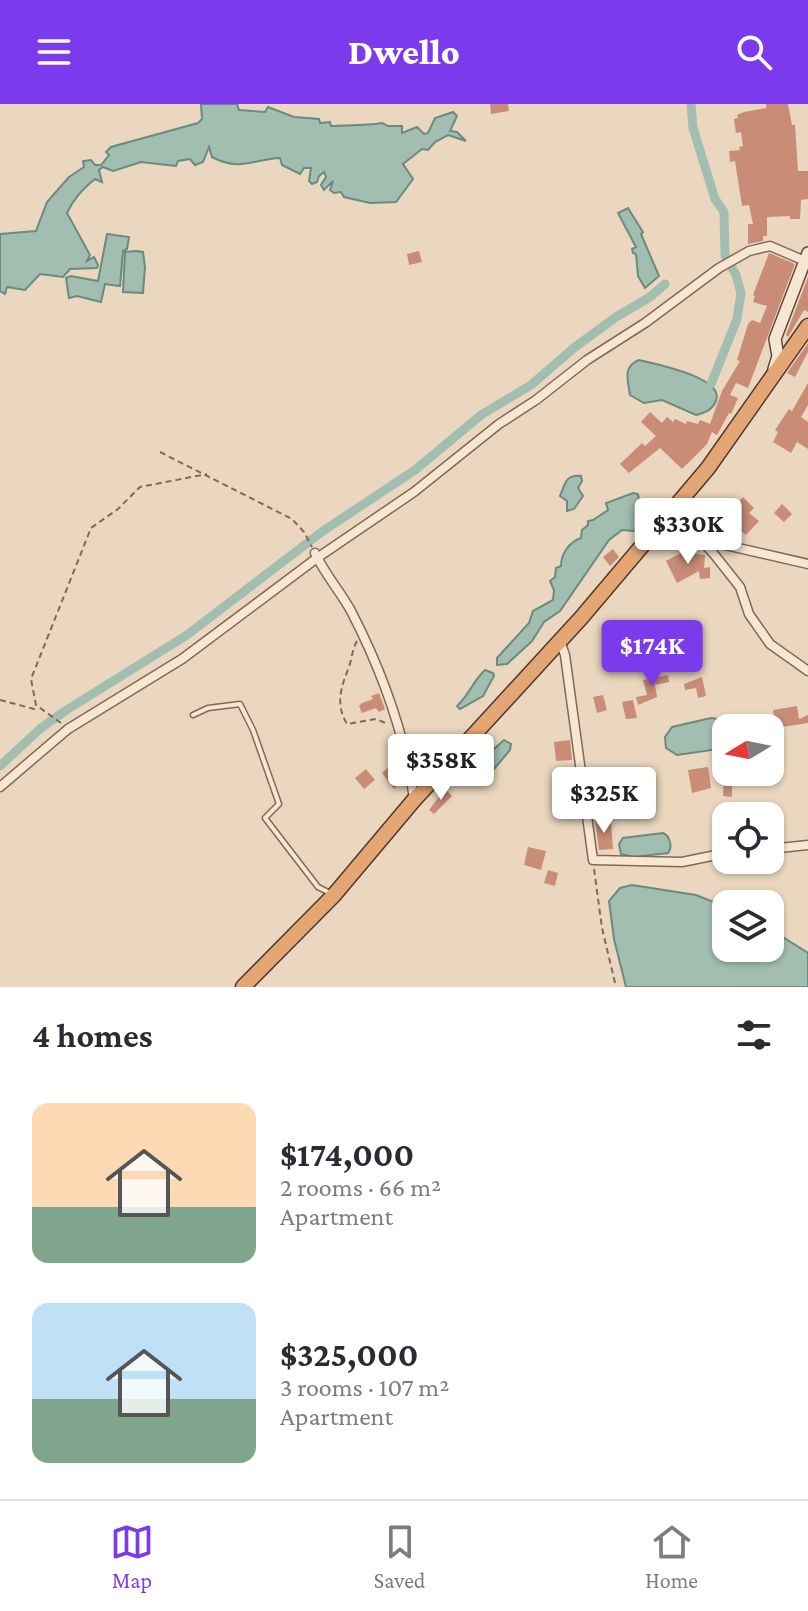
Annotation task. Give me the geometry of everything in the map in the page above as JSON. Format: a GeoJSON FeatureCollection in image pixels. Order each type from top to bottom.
{"type":"FeatureCollection","features":[{"type":"Feature","properties":{"kind":"highway"},"geometry":{"type":"LineString","coordinates":[[243,987],[334,895],[414,800],[560,641],[673,510],[708,468],[808,326]]}},
{"type":"Feature","properties":{"kind":"main road"},"geometry":{"type":"LineString","coordinates":[[771,381],[778,356],[775,339],[806,257]]}},
{"type":"Feature","properties":{"kind":"street"},"geometry":{"type":"LineString","coordinates":[[0,787],[68,729],[182,659],[316,555],[414,492],[499,424],[719,268],[749,251],[770,246],[806,257]]}},
{"type":"Feature","properties":{"kind":"street"},"geometry":{"type":"LineString","coordinates":[[673,510],[712,542],[808,564]]}},
{"type":"Feature","properties":{"kind":"street"},"geometry":{"type":"LineString","coordinates":[[673,510],[740,587],[749,614],[770,644],[808,671]]}},
{"type":"Feature","properties":{"kind":"street"},"geometry":{"type":"LineString","coordinates":[[316,555],[361,633],[402,734],[414,800]]}},
{"type":"Feature","properties":{"kind":"street"},"geometry":{"type":"LineString","coordinates":[[560,641],[565,655],[593,860],[682,862],[712,856]]}},
{"type":"Feature","properties":{"kind":"street"},"geometry":{"type":"LineString","coordinates":[[784,848],[808,845]]}},
{"type":"Feature","properties":{"kind":"lane"},"geometry":{"type":"LineString","coordinates":[[193,715],[208,708],[240,704],[253,730],[279,804],[265,818],[318,887],[334,895]]}},
{"type":"Feature","properties":{"kind":"path"},"geometry":{"type":"LineString","coordinates":[[160,452],[299,525],[316,555]]}},
{"type":"Feature","properties":{"kind":"path"},"geometry":{"type":"LineString","coordinates":[[39,710],[31,679],[91,528],[118,509],[140,487],[207,474]]}},
{"type":"Feature","properties":{"kind":"path"},"geometry":{"type":"LineString","coordinates":[[361,633],[343,679],[341,713],[347,724],[376,719],[402,734]]}},
{"type":"Feature","properties":{"kind":"path"},"geometry":{"type":"LineString","coordinates":[[0,700],[39,710],[58,721]]}},
{"type":"Feature","properties":{"kind":"path"},"geometry":{"type":"LineString","coordinates":[[593,860],[602,928],[616,987]]}},
{"type":"Feature","properties":{"kind":"shaded area"},"geometry":{"type":"Polygon","coordinates":[[[201,104],[237,104],[239,110],[265,112],[268,107],[294,117],[330,122],[331,126],[382,123],[402,126],[402,133],[417,127],[424,134],[428,133],[435,118],[453,112],[457,116],[450,131],[457,132],[466,141],[448,135],[403,164],[413,179],[396,202],[370,203],[344,197],[341,192],[330,190],[333,181],[324,190],[321,185],[326,177],[324,172],[312,184],[309,181],[311,168],[304,168],[300,174],[282,165],[280,158],[231,164],[212,157],[209,147],[203,162],[195,165],[190,159],[178,161],[176,166],[141,162],[113,171],[103,167],[99,170],[102,182],[95,179],[76,198],[67,213],[90,255],[87,261],[94,257],[97,268],[70,269],[63,277],[40,274],[25,290],[7,287],[5,294],[0,291],[0,234],[36,231],[47,202],[69,177],[84,167],[83,161],[91,160],[95,165],[101,165],[111,147],[198,123],[202,119],[201,104]]]}},
{"type":"Feature","properties":{"kind":"shaded area"},"geometry":{"type":"Polygon","coordinates":[[[628,208],[643,232],[641,234],[659,276],[645,288],[638,276],[636,254],[632,249],[636,247],[618,213],[628,208]]]}},
{"type":"Feature","properties":{"kind":"shaded area"},"geometry":{"type":"Polygon","coordinates":[[[107,234],[129,237],[127,249],[123,251],[120,286],[105,284],[101,302],[77,296],[69,298],[66,278],[71,276],[98,281],[107,234]]]}},
{"type":"Feature","properties":{"kind":"shaded area"},"geometry":{"type":"Polygon","coordinates":[[[125,252],[143,252],[143,293],[123,292],[125,252]]]}},
{"type":"Feature","properties":{"kind":"shaded area"},"geometry":{"type":"Polygon","coordinates":[[[639,360],[701,379],[711,385],[716,401],[708,411],[696,415],[662,400],[644,403],[630,395],[627,379],[630,366],[639,360]]]}},
{"type":"Feature","properties":{"kind":"shaded area"},"geometry":{"type":"Polygon","coordinates":[[[581,476],[578,488],[583,496],[574,509],[567,511],[567,501],[560,496],[563,488],[572,477],[581,476]]]}},
{"type":"Feature","properties":{"kind":"shaded area"},"geometry":{"type":"Polygon","coordinates":[[[638,494],[640,514],[634,531],[622,530],[609,540],[560,611],[544,622],[532,641],[507,664],[497,665],[497,658],[529,623],[533,611],[553,600],[554,590],[550,581],[555,577],[556,568],[561,566],[566,549],[581,538],[588,521],[608,510],[606,503],[638,494]]]}},
{"type":"Feature","properties":{"kind":"shaded area"},"geometry":{"type":"Polygon","coordinates":[[[485,670],[494,676],[483,696],[460,709],[457,706],[485,670]]]}},
{"type":"Feature","properties":{"kind":"shaded area"},"geometry":{"type":"Polygon","coordinates":[[[712,718],[712,750],[677,755],[666,748],[665,737],[672,727],[712,718]]]}},
{"type":"Feature","properties":{"kind":"shaded area"},"geometry":{"type":"Polygon","coordinates":[[[504,740],[511,744],[510,750],[489,775],[482,778],[474,773],[474,767],[504,740]]]}},
{"type":"Feature","properties":{"kind":"shaded area"},"geometry":{"type":"Polygon","coordinates":[[[663,833],[670,842],[668,853],[634,857],[621,854],[619,844],[623,838],[663,833]]]}},
{"type":"Feature","properties":{"kind":"shaded area"},"geometry":{"type":"Polygon","coordinates":[[[632,885],[696,895],[712,901],[712,962],[784,962],[784,938],[808,953],[808,987],[626,987],[614,939],[609,901],[620,888],[632,885]]]}},
{"type":"Feature","properties":{"kind":"building"},"geometry":{"type":"Polygon","coordinates":[[[490,104],[508,104],[509,111],[491,114],[490,104]]]}},
{"type":"Feature","properties":{"kind":"building"},"geometry":{"type":"Polygon","coordinates":[[[766,104],[788,104],[792,125],[795,125],[798,171],[808,171],[808,199],[801,200],[800,219],[767,217],[767,236],[763,236],[763,241],[748,244],[748,224],[753,224],[749,205],[742,206],[735,161],[730,162],[729,151],[740,150],[739,147],[743,146],[741,132],[736,133],[734,119],[738,118],[737,115],[766,108],[766,104]]]}},
{"type":"Feature","properties":{"kind":"building"},"geometry":{"type":"Polygon","coordinates":[[[419,251],[422,262],[409,265],[407,254],[419,251]]]}},
{"type":"Feature","properties":{"kind":"building"},"geometry":{"type":"Polygon","coordinates":[[[769,253],[795,264],[748,388],[736,383],[730,395],[738,398],[731,414],[717,435],[712,432],[707,444],[682,469],[660,448],[629,473],[620,464],[642,443],[645,446],[656,436],[641,422],[650,412],[662,423],[667,417],[673,422],[675,419],[686,424],[687,421],[698,424],[700,420],[710,424],[722,391],[740,361],[737,360],[748,324],[752,320],[760,323],[767,306],[753,302],[753,295],[769,253]]]}},
{"type":"Feature","properties":{"kind":"building"},"geometry":{"type":"Polygon","coordinates":[[[808,277],[808,312],[804,310],[788,337],[786,335],[808,277]]]}},
{"type":"Feature","properties":{"kind":"building"},"geometry":{"type":"Polygon","coordinates":[[[808,343],[808,352],[795,377],[787,373],[808,343]]]}},
{"type":"Feature","properties":{"kind":"building"},"geometry":{"type":"Polygon","coordinates":[[[808,383],[808,405],[801,417],[808,422],[808,449],[797,442],[791,453],[773,442],[778,432],[775,430],[789,409],[792,411],[808,383]]]}},
{"type":"Feature","properties":{"kind":"building"},"geometry":{"type":"Polygon","coordinates":[[[743,497],[754,508],[749,513],[759,521],[746,535],[724,517],[743,497]]]}},
{"type":"Feature","properties":{"kind":"building"},"geometry":{"type":"Polygon","coordinates":[[[700,501],[714,514],[719,508],[725,514],[710,531],[699,528],[688,516],[700,501]]]}},
{"type":"Feature","properties":{"kind":"building"},"geometry":{"type":"Polygon","coordinates":[[[782,504],[792,514],[784,522],[774,513],[782,504]]]}},
{"type":"Feature","properties":{"kind":"building"},"geometry":{"type":"Polygon","coordinates":[[[678,525],[683,531],[678,535],[683,539],[677,545],[668,536],[678,525]]]}},
{"type":"Feature","properties":{"kind":"building"},"geometry":{"type":"Polygon","coordinates":[[[613,549],[619,557],[610,566],[603,557],[613,549]]]}},
{"type":"Feature","properties":{"kind":"building"},"geometry":{"type":"Polygon","coordinates":[[[683,552],[705,555],[704,568],[710,567],[710,578],[700,579],[699,571],[677,583],[666,561],[683,552]]]}},
{"type":"Feature","properties":{"kind":"building"},"geometry":{"type":"Polygon","coordinates":[[[668,675],[669,682],[655,685],[657,697],[638,705],[636,697],[647,695],[643,680],[668,675]]]}},
{"type":"Feature","properties":{"kind":"building"},"geometry":{"type":"Polygon","coordinates":[[[702,677],[706,696],[698,698],[696,688],[685,690],[684,684],[702,677]]]}},
{"type":"Feature","properties":{"kind":"building"},"geometry":{"type":"Polygon","coordinates":[[[379,693],[385,709],[379,712],[376,708],[362,713],[359,706],[379,693]]]}},
{"type":"Feature","properties":{"kind":"building"},"geometry":{"type":"Polygon","coordinates":[[[603,695],[607,710],[597,713],[593,697],[603,695]]]}},
{"type":"Feature","properties":{"kind":"building"},"geometry":{"type":"Polygon","coordinates":[[[633,700],[637,718],[626,719],[622,702],[633,700]]]}},
{"type":"Feature","properties":{"kind":"building"},"geometry":{"type":"Polygon","coordinates":[[[797,706],[799,719],[808,715],[808,723],[784,727],[784,714],[774,714],[773,710],[797,706]]]}},
{"type":"Feature","properties":{"kind":"building"},"geometry":{"type":"Polygon","coordinates":[[[570,740],[572,760],[556,761],[554,742],[570,740]]]}},
{"type":"Feature","properties":{"kind":"building"},"geometry":{"type":"Polygon","coordinates":[[[390,766],[402,782],[394,789],[382,773],[390,766]]]}},
{"type":"Feature","properties":{"kind":"building"},"geometry":{"type":"Polygon","coordinates":[[[708,767],[711,788],[692,793],[688,770],[708,767]]]}},
{"type":"Feature","properties":{"kind":"building"},"geometry":{"type":"Polygon","coordinates":[[[366,769],[375,780],[364,789],[355,778],[366,769]]]}},
{"type":"Feature","properties":{"kind":"building"},"geometry":{"type":"Polygon","coordinates":[[[723,786],[732,786],[732,797],[723,796],[723,786]]]}},
{"type":"Feature","properties":{"kind":"building"},"geometry":{"type":"Polygon","coordinates":[[[445,789],[452,796],[434,814],[429,810],[445,789]]]}},
{"type":"Feature","properties":{"kind":"building"},"geometry":{"type":"Polygon","coordinates":[[[595,820],[611,821],[613,849],[599,850],[595,820]]]}},
{"type":"Feature","properties":{"kind":"building"},"geometry":{"type":"Polygon","coordinates":[[[528,847],[546,851],[541,870],[524,865],[528,847]]]}},
{"type":"Feature","properties":{"kind":"building"},"geometry":{"type":"Polygon","coordinates":[[[548,870],[558,873],[555,886],[544,883],[548,870]]]}},
{"type":"Feature","properties":{"kind":"waterway"},"geometry":{"type":"LineString","coordinates":[[691,104],[693,128],[715,199],[724,212],[725,255],[741,293],[737,319],[711,384]]}},
{"type":"Feature","properties":{"kind":"waterway"},"geometry":{"type":"LineString","coordinates":[[0,766],[41,728],[187,635],[323,531],[415,470],[481,415],[531,385],[575,347],[665,284]]}}]}
